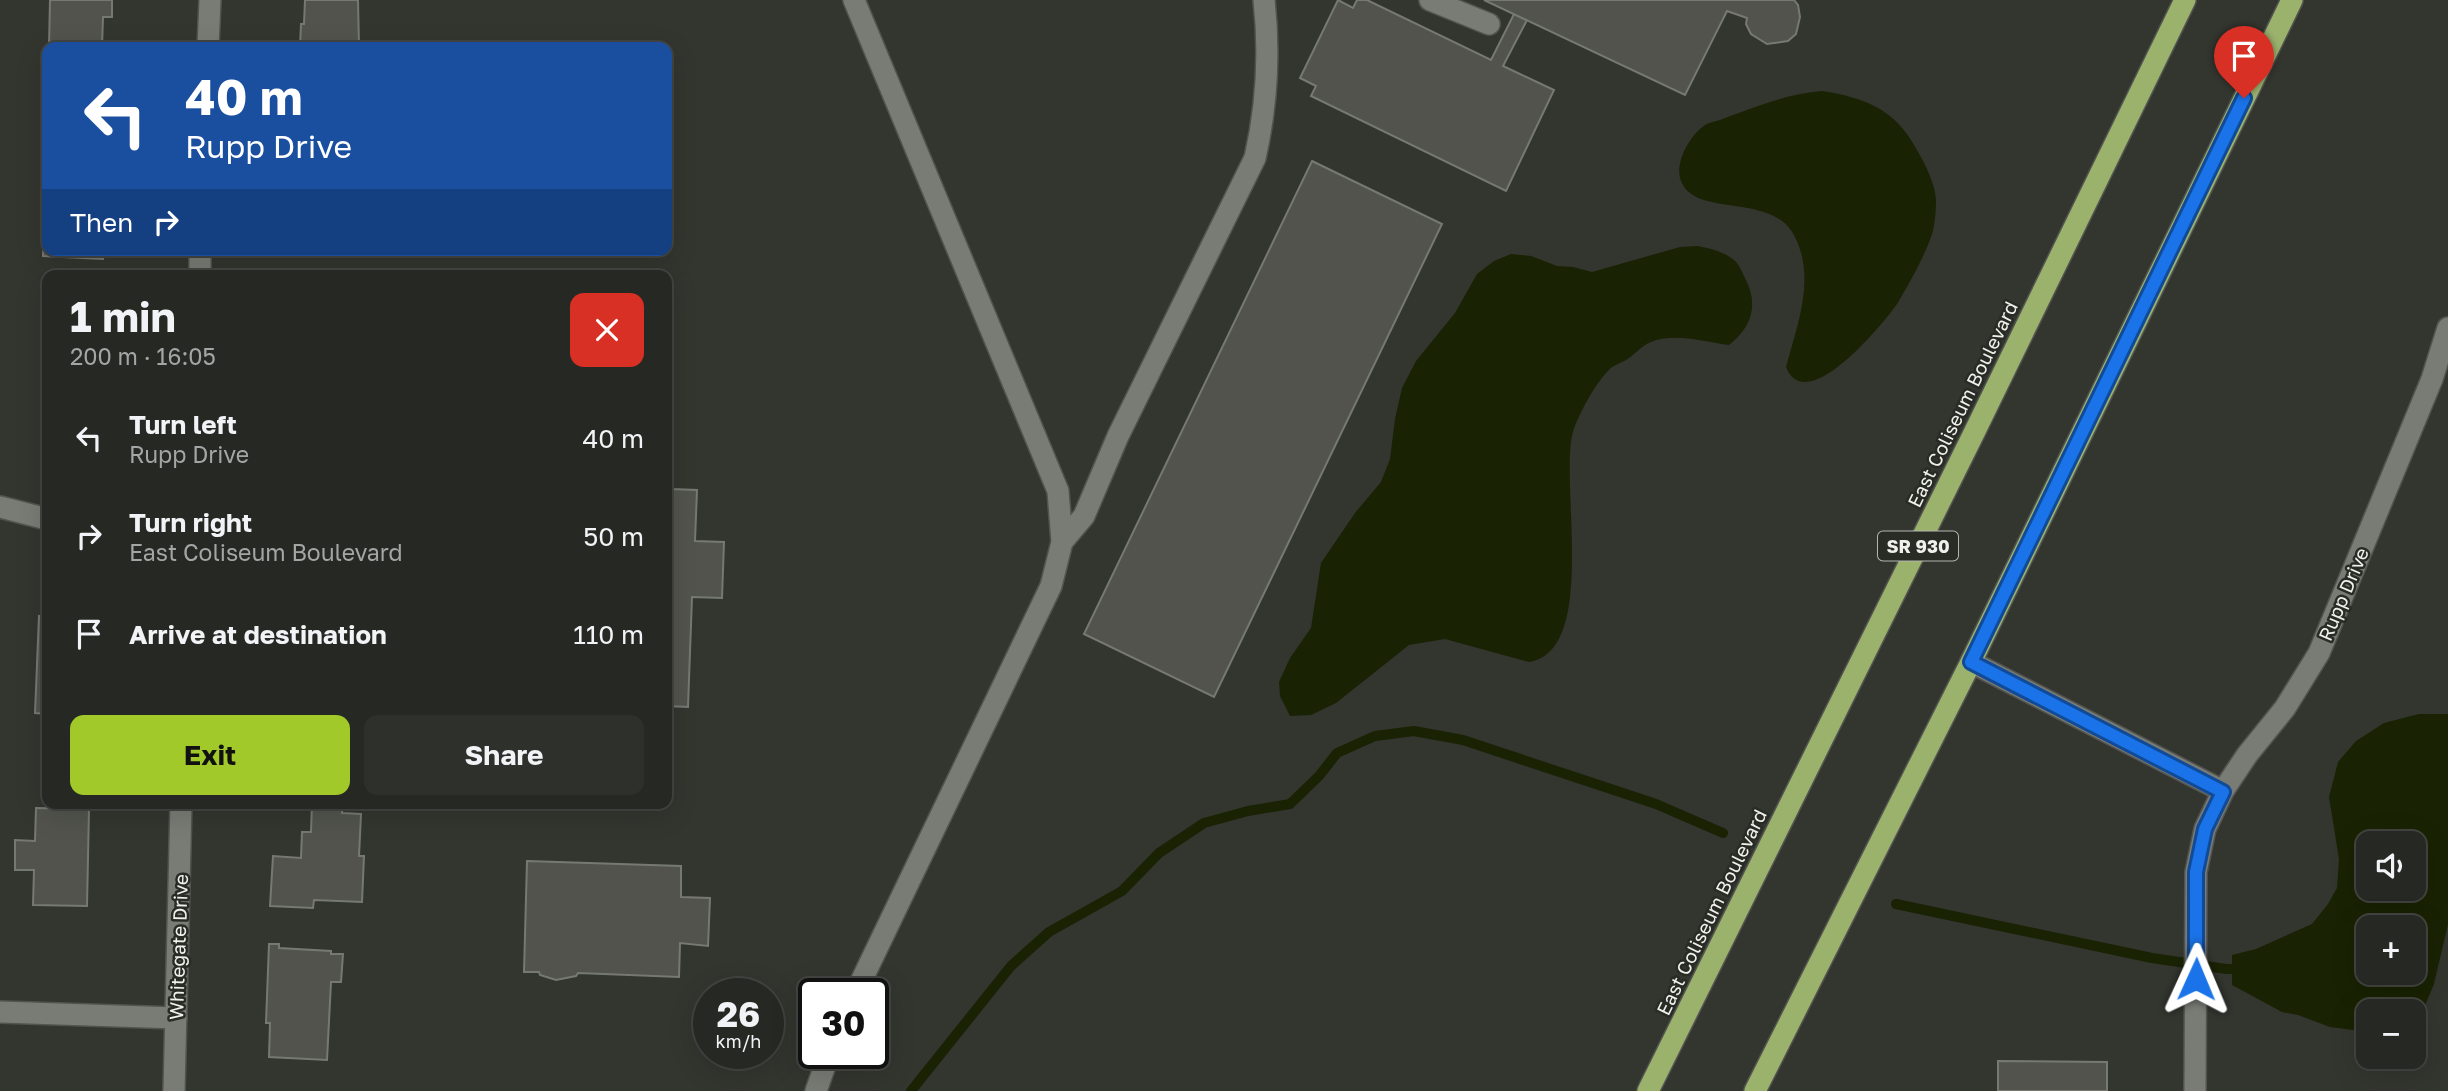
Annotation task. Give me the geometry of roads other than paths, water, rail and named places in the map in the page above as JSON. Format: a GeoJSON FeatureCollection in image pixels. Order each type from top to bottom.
{"type":"FeatureCollection","features":[{"type":"Feature","properties":{"kind":"highway","name":"East Coliseum Boulevard"},"geometry":{"type":"LineString","coordinates":[[1647,1091],[1981,419],[2185,0]]}},
{"type":"Feature","properties":{"kind":"highway"},"geometry":{"type":"LineString","coordinates":[[1755,1091],[1971,662],[2292,0]]}},
{"type":"Feature","properties":{"kind":"street"},"geometry":{"type":"LineString","coordinates":[[208,42],[210,0]]}},
{"type":"Feature","properties":{"kind":"street"},"geometry":{"type":"LineString","coordinates":[[854,0],[1058,491],[1062,542],[1051,586],[863,978]]}},
{"type":"Feature","properties":{"kind":"street"},"geometry":{"type":"LineString","coordinates":[[1062,542],[1084,516],[1118,436],[1255,158],[1263,124],[1268,78],[1264,0]]}},
{"type":"Feature","properties":{"kind":"street"},"geometry":{"type":"LineString","coordinates":[[1430,0],[1489,24]]}},
{"type":"Feature","properties":{"kind":"street","name":"Rupp Drive"},"geometry":{"type":"LineString","coordinates":[[2195,1091],[2196,872],[2205,829],[2223,792],[2247,755],[2286,708],[2319,653],[2432,379],[2448,328]]}},
{"type":"Feature","properties":{"kind":"street"},"geometry":{"type":"LineString","coordinates":[[0,507],[42,518]]}},
{"type":"Feature","properties":{"kind":"street"},"geometry":{"type":"LineString","coordinates":[[1971,662],[2223,792]]}},
{"type":"Feature","properties":{"kind":"street","name":"Whitegate Drive"},"geometry":{"type":"LineString","coordinates":[[174,1091],[181,809]]}},
{"type":"Feature","properties":{"kind":"street"},"geometry":{"type":"LineString","coordinates":[[0,1012],[176,1018]]}},
{"type":"Feature","properties":{"kind":"street"},"geometry":{"type":"LineString","coordinates":[[816,1091],[824,1069]]}},
{"type":"Feature","properties":{"kind":"waterway"},"geometry":{"type":"LineString","coordinates":[[911,1091],[1011,966],[1049,932],[1122,891],[1159,853],[1204,823],[1248,811],[1290,804],[1319,776],[1337,753],[1375,736],[1414,731],[1463,740],[1656,804],[1723,833]]}},
{"type":"Feature","properties":{"kind":"waterway"},"geometry":{"type":"LineString","coordinates":[[1896,904],[2152,958],[2226,969],[2244,969]]}}]}
